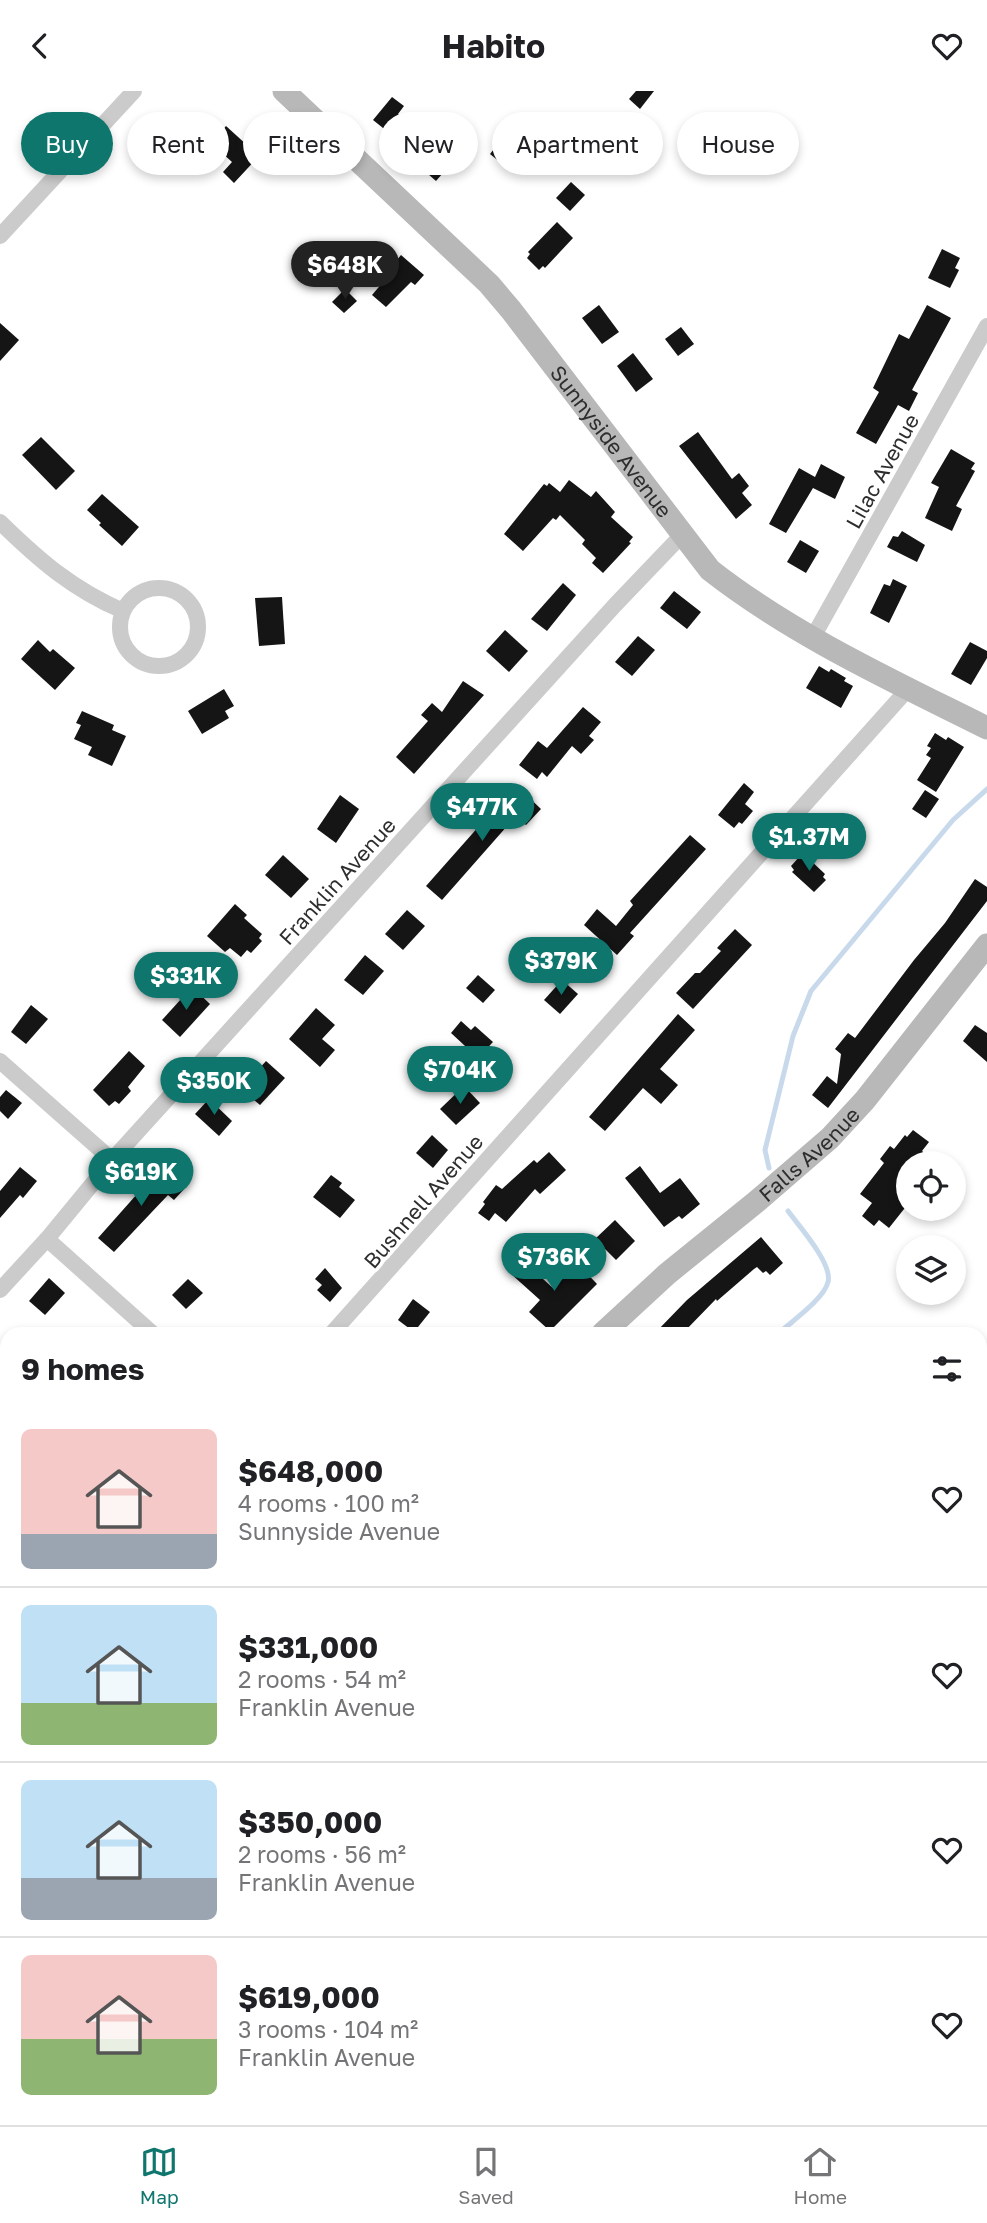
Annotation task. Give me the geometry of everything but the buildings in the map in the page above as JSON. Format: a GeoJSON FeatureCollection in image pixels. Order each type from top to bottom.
{"type":"FeatureCollection","features":[{"type":"Feature","properties":{"kind":"street"},"geometry":{"type":"LineString","coordinates":[[0,236],[134,91]]}},
{"type":"Feature","properties":{"kind":"street","name":"Sunnyside Avenue"},"geometry":{"type":"LineString","coordinates":[[284,91],[489,284],[710,571],[740,594],[813,637],[987,728]]}},
{"type":"Feature","properties":{"kind":"street","name":"Lilac Avenue"},"geometry":{"type":"LineString","coordinates":[[813,637],[987,326]]}},
{"type":"Feature","properties":{"kind":"street"},"geometry":{"type":"LineString","coordinates":[[0,522],[41,562],[96,599],[123,611]]}},
{"type":"Feature","properties":{"kind":"street","name":"Franklin Avenue"},"geometry":{"type":"LineString","coordinates":[[0,1290],[47,1239],[112,1160],[596,625],[681,535]]}},
{"type":"Feature","properties":{"kind":"street"},"geometry":{"type":"LineString","coordinates":[[152,588],[176,591],[194,608],[198,620],[194,645],[187,655],[164,666],[141,661],[131,655],[120,634],[123,611],[130,600],[140,592],[152,588]]}},
{"type":"Feature","properties":{"kind":"street","name":"Bushnell Avenue"},"geometry":{"type":"LineString","coordinates":[[337,1327],[908,689]]}},
{"type":"Feature","properties":{"kind":"street","name":"Falls Avenue"},"geometry":{"type":"LineString","coordinates":[[610,1327],[667,1274],[830,1138],[873,1090],[987,945]]}},
{"type":"Feature","properties":{"kind":"street"},"geometry":{"type":"LineString","coordinates":[[0,1061],[112,1160]]}},
{"type":"Feature","properties":{"kind":"street"},"geometry":{"type":"LineString","coordinates":[[47,1239],[145,1327]]}},
{"type":"Feature","properties":{"kind":"waterway"},"geometry":{"type":"LineString","coordinates":[[769,1168],[765,1150],[793,1036],[811,991],[953,820],[987,789]]}},
{"type":"Feature","properties":{"kind":"waterway"},"geometry":{"type":"LineString","coordinates":[[786,1327],[814,1302],[828,1282],[828,1274],[820,1256],[788,1211]]}}]}
